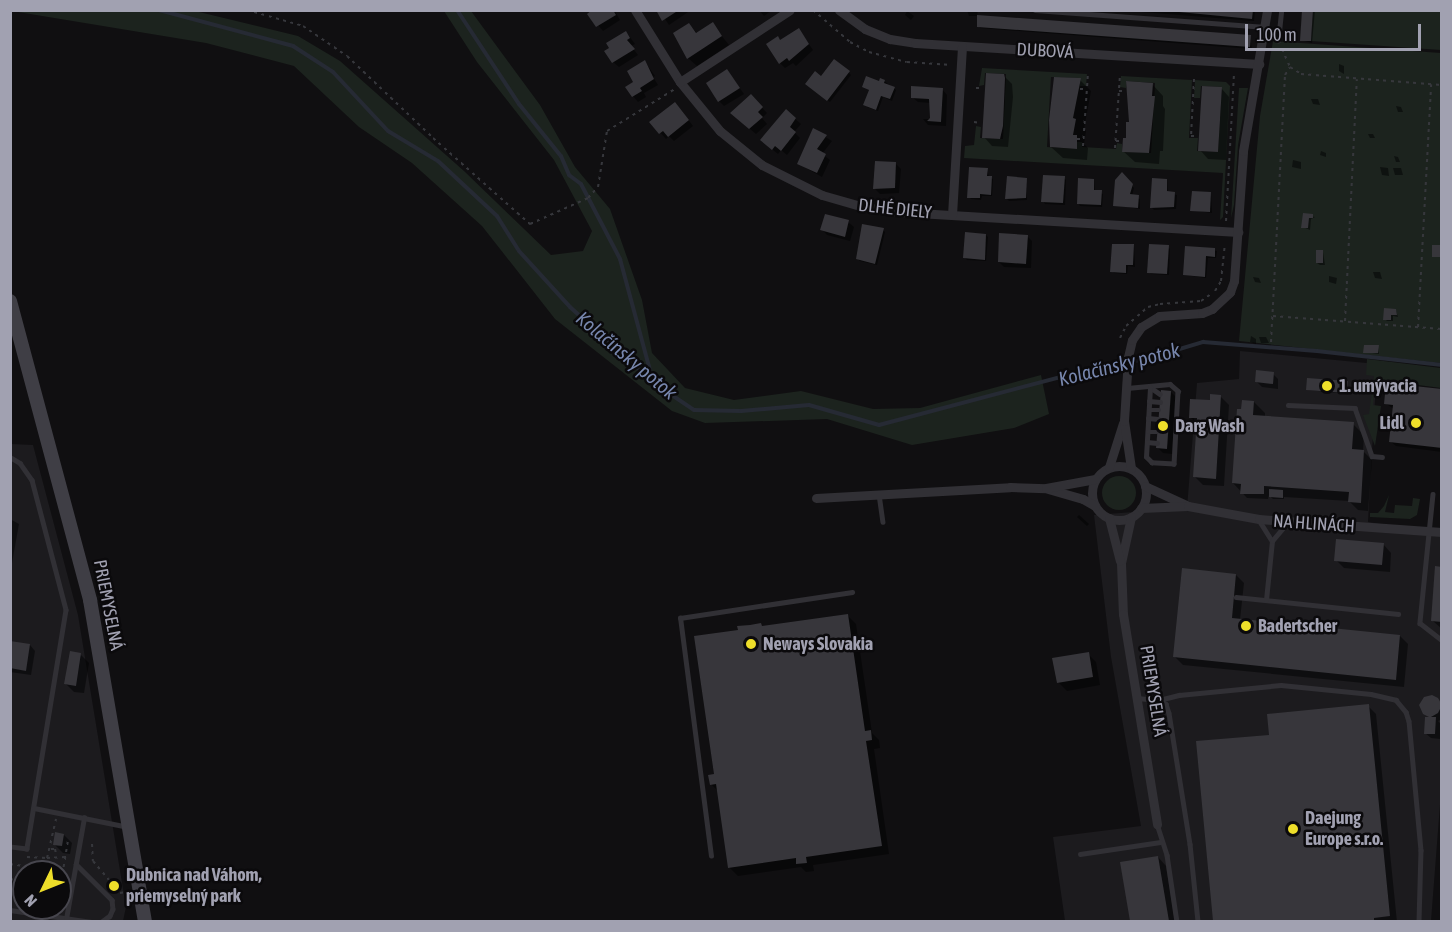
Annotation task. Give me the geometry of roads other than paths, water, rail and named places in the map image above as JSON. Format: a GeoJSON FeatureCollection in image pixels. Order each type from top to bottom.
{"type":"FeatureCollection","features":[{"type":"Feature","properties":{"kind":"street","name":"DLHÉ DIELY"},"geometry":{"type":"LineString","coordinates":[[635,10],[681,83],[703,112],[733,143],[762,165],[805,189],[864,207],[1238,232]]}},
{"type":"Feature","properties":{"kind":"street"},"geometry":{"type":"LineString","coordinates":[[681,83],[790,10]]}},
{"type":"Feature","properties":{"kind":"street","name":"DUBOVÁ"},"geometry":{"type":"LineString","coordinates":[[839,10],[865,29],[890,39],[962,46],[1259,64]]}},
{"type":"Feature","properties":{"kind":"street"},"geometry":{"type":"LineString","coordinates":[[1131,468],[1124,421],[1128,357],[1132,340],[1150,320],[1167,315],[1202,313],[1222,301],[1234,281],[1243,151],[1267,10]]}},
{"type":"Feature","properties":{"kind":"street"},"geometry":{"type":"LineString","coordinates":[[952,214],[962,46]]}},
{"type":"Feature","properties":{"kind":"street","name":"PRIEMYSELNÁ"},"geometry":{"type":"LineString","coordinates":[[10,301],[16,345],[90,600],[145,921]]}},
{"type":"Feature","properties":{"kind":"street"},"geometry":{"type":"LineString","coordinates":[[1109,467],[1124,421]]}},
{"type":"Feature","properties":{"kind":"street"},"geometry":{"type":"LineString","coordinates":[[816,498],[1010,487],[1046,488],[1095,479],[1109,467],[1116,465],[1131,468],[1138,473],[1145,486],[1146,494],[1141,508],[1131,517],[1124,519],[1109,518],[1083,499],[1046,488]]}},
{"type":"Feature","properties":{"kind":"street"},"geometry":{"type":"LineString","coordinates":[[1095,479],[1092,497],[1095,506]]}},
{"type":"Feature","properties":{"kind":"street","name":"NA HLINÁCH"},"geometry":{"type":"LineString","coordinates":[[1145,486],[1188,506]]}},
{"type":"Feature","properties":{"kind":"street","name":"NA HLINÁCH"},"geometry":{"type":"LineString","coordinates":[[1141,508],[1188,506],[1259,519],[1442,532]]}},
{"type":"Feature","properties":{"kind":"street","name":"PRIEMYSELNÁ"},"geometry":{"type":"LineString","coordinates":[[1121,563],[1131,517]]}},
{"type":"Feature","properties":{"kind":"street","name":"PRIEMYSELNÁ"},"geometry":{"type":"LineString","coordinates":[[1109,518],[1121,563],[1123,614],[1156,824]]}},
{"type":"Feature","properties":{"kind":"lane"},"geometry":{"type":"LineString","coordinates":[[1035,10],[1265,27]]}},
{"type":"Feature","properties":{"kind":"lane"},"geometry":{"type":"LineString","coordinates":[[1278,40],[1281,10]]}},
{"type":"Feature","properties":{"kind":"lane"},"geometry":{"type":"LineString","coordinates":[[1126,388],[1170,384],[1176,387],[1178,403],[1174,464],[1152,463],[1146,456],[1150,387]]}},
{"type":"Feature","properties":{"kind":"lane"},"geometry":{"type":"LineString","coordinates":[[1150,387],[1160,394]]}},
{"type":"Feature","properties":{"kind":"lane"},"geometry":{"type":"LineString","coordinates":[[1171,394],[1178,395]]}},
{"type":"Feature","properties":{"kind":"lane"},"geometry":{"type":"LineString","coordinates":[[1149,401],[1160,402]]}},
{"type":"Feature","properties":{"kind":"lane"},"geometry":{"type":"LineString","coordinates":[[1170,402],[1178,403]]}},
{"type":"Feature","properties":{"kind":"lane"},"geometry":{"type":"LineString","coordinates":[[1288,405],[1354,408],[1371,456],[1382,457]]}},
{"type":"Feature","properties":{"kind":"lane"},"geometry":{"type":"LineString","coordinates":[[1149,410],[1159,410]]}},
{"type":"Feature","properties":{"kind":"lane"},"geometry":{"type":"LineString","coordinates":[[1170,411],[1177,411]]}},
{"type":"Feature","properties":{"kind":"lane"},"geometry":{"type":"LineString","coordinates":[[1148,418],[1158,419]]}},
{"type":"Feature","properties":{"kind":"lane"},"geometry":{"type":"LineString","coordinates":[[1169,419],[1177,420]]}},
{"type":"Feature","properties":{"kind":"lane"},"geometry":{"type":"LineString","coordinates":[[1148,432],[1158,432]]}},
{"type":"Feature","properties":{"kind":"lane"},"geometry":{"type":"LineString","coordinates":[[1168,433],[1176,433]]}},
{"type":"Feature","properties":{"kind":"lane"},"geometry":{"type":"LineString","coordinates":[[1147,442],[1157,443]]}},
{"type":"Feature","properties":{"kind":"lane"},"geometry":{"type":"LineString","coordinates":[[1167,444],[1175,444]]}},
{"type":"Feature","properties":{"kind":"lane"},"geometry":{"type":"LineString","coordinates":[[10,457],[20,464],[32,480],[66,610],[27,849],[10,847]]}},
{"type":"Feature","properties":{"kind":"lane"},"geometry":{"type":"LineString","coordinates":[[879,494],[883,522]]}},
{"type":"Feature","properties":{"kind":"lane"},"geometry":{"type":"LineString","coordinates":[[1433,494],[1420,623],[1442,640]]}},
{"type":"Feature","properties":{"kind":"lane"},"geometry":{"type":"LineString","coordinates":[[1259,519],[1272,541]]}},
{"type":"Feature","properties":{"kind":"lane"},"geometry":{"type":"LineString","coordinates":[[1266,600],[1272,541],[1289,522]]}},
{"type":"Feature","properties":{"kind":"lane"},"geometry":{"type":"LineString","coordinates":[[711,856],[680,618],[852,592]]}},
{"type":"Feature","properties":{"kind":"lane"},"geometry":{"type":"LineString","coordinates":[[1236,597],[1398,614]]}},
{"type":"Feature","properties":{"kind":"lane"},"geometry":{"type":"LineString","coordinates":[[1136,698],[1159,700],[1179,694],[1281,685],[1371,693],[1396,700],[1406,712],[1409,721],[1422,858],[1419,921]]}},
{"type":"Feature","properties":{"kind":"lane"},"geometry":{"type":"LineString","coordinates":[[1159,700],[1166,704],[1171,721],[1198,921]]}},
{"type":"Feature","properties":{"kind":"lane"},"geometry":{"type":"LineString","coordinates":[[33,808],[130,827]]}},
{"type":"Feature","properties":{"kind":"lane"},"geometry":{"type":"LineString","coordinates":[[72,886],[84,818]]}},
{"type":"Feature","properties":{"kind":"lane"},"geometry":{"type":"LineString","coordinates":[[1156,824],[1160,842],[1167,855],[1178,921]]}},
{"type":"Feature","properties":{"kind":"lane"},"geometry":{"type":"LineString","coordinates":[[1080,854],[1160,842]]}},
{"type":"Feature","properties":{"kind":"lane"},"geometry":{"type":"LineString","coordinates":[[76,864],[112,900],[113,909],[110,916],[102,921]]}},
{"type":"Feature","properties":{"kind":"lane"},"geometry":{"type":"LineString","coordinates":[[72,919],[91,921]]}},
{"type":"Feature","properties":{"kind":"waterway","name":"Kolačínsky potok"},"geometry":{"type":"LineString","coordinates":[[159,10],[293,46],[333,72],[388,131],[438,161],[497,216],[519,251],[570,307],[654,383],[694,410],[741,411],[809,405],[879,425],[1106,365],[1143,360],[1203,342],[1317,351],[1442,365]]}},
{"type":"Feature","properties":{"kind":"waterway"},"geometry":{"type":"LineString","coordinates":[[457,10],[519,104],[561,156],[569,175],[581,184],[620,259],[653,381]]}},
{"type":"Feature","properties":{"kind":"place","name":"1. umývacia"},"geometry":{"type":"Point","coordinates":[1327,386]}},
{"type":"Feature","properties":{"kind":"place","name":"Lidl"},"geometry":{"type":"Point","coordinates":[1416,423]}},
{"type":"Feature","properties":{"kind":"place","name":"Darg Wash"},"geometry":{"type":"Point","coordinates":[1163,426]}},
{"type":"Feature","properties":{"kind":"place","name":"Badertscher"},"geometry":{"type":"Point","coordinates":[1246,626]}},
{"type":"Feature","properties":{"kind":"place","name":"Neways Slovakia"},"geometry":{"type":"Point","coordinates":[751,644]}},
{"type":"Feature","properties":{"kind":"place","name":"Daejung Europe s.r.o."},"geometry":{"type":"Point","coordinates":[1293,829]}},
{"type":"Feature","properties":{"kind":"place","name":"Dubnica nad Váhom, priemyselný park"},"geometry":{"type":"Point","coordinates":[114,886]}}]}
